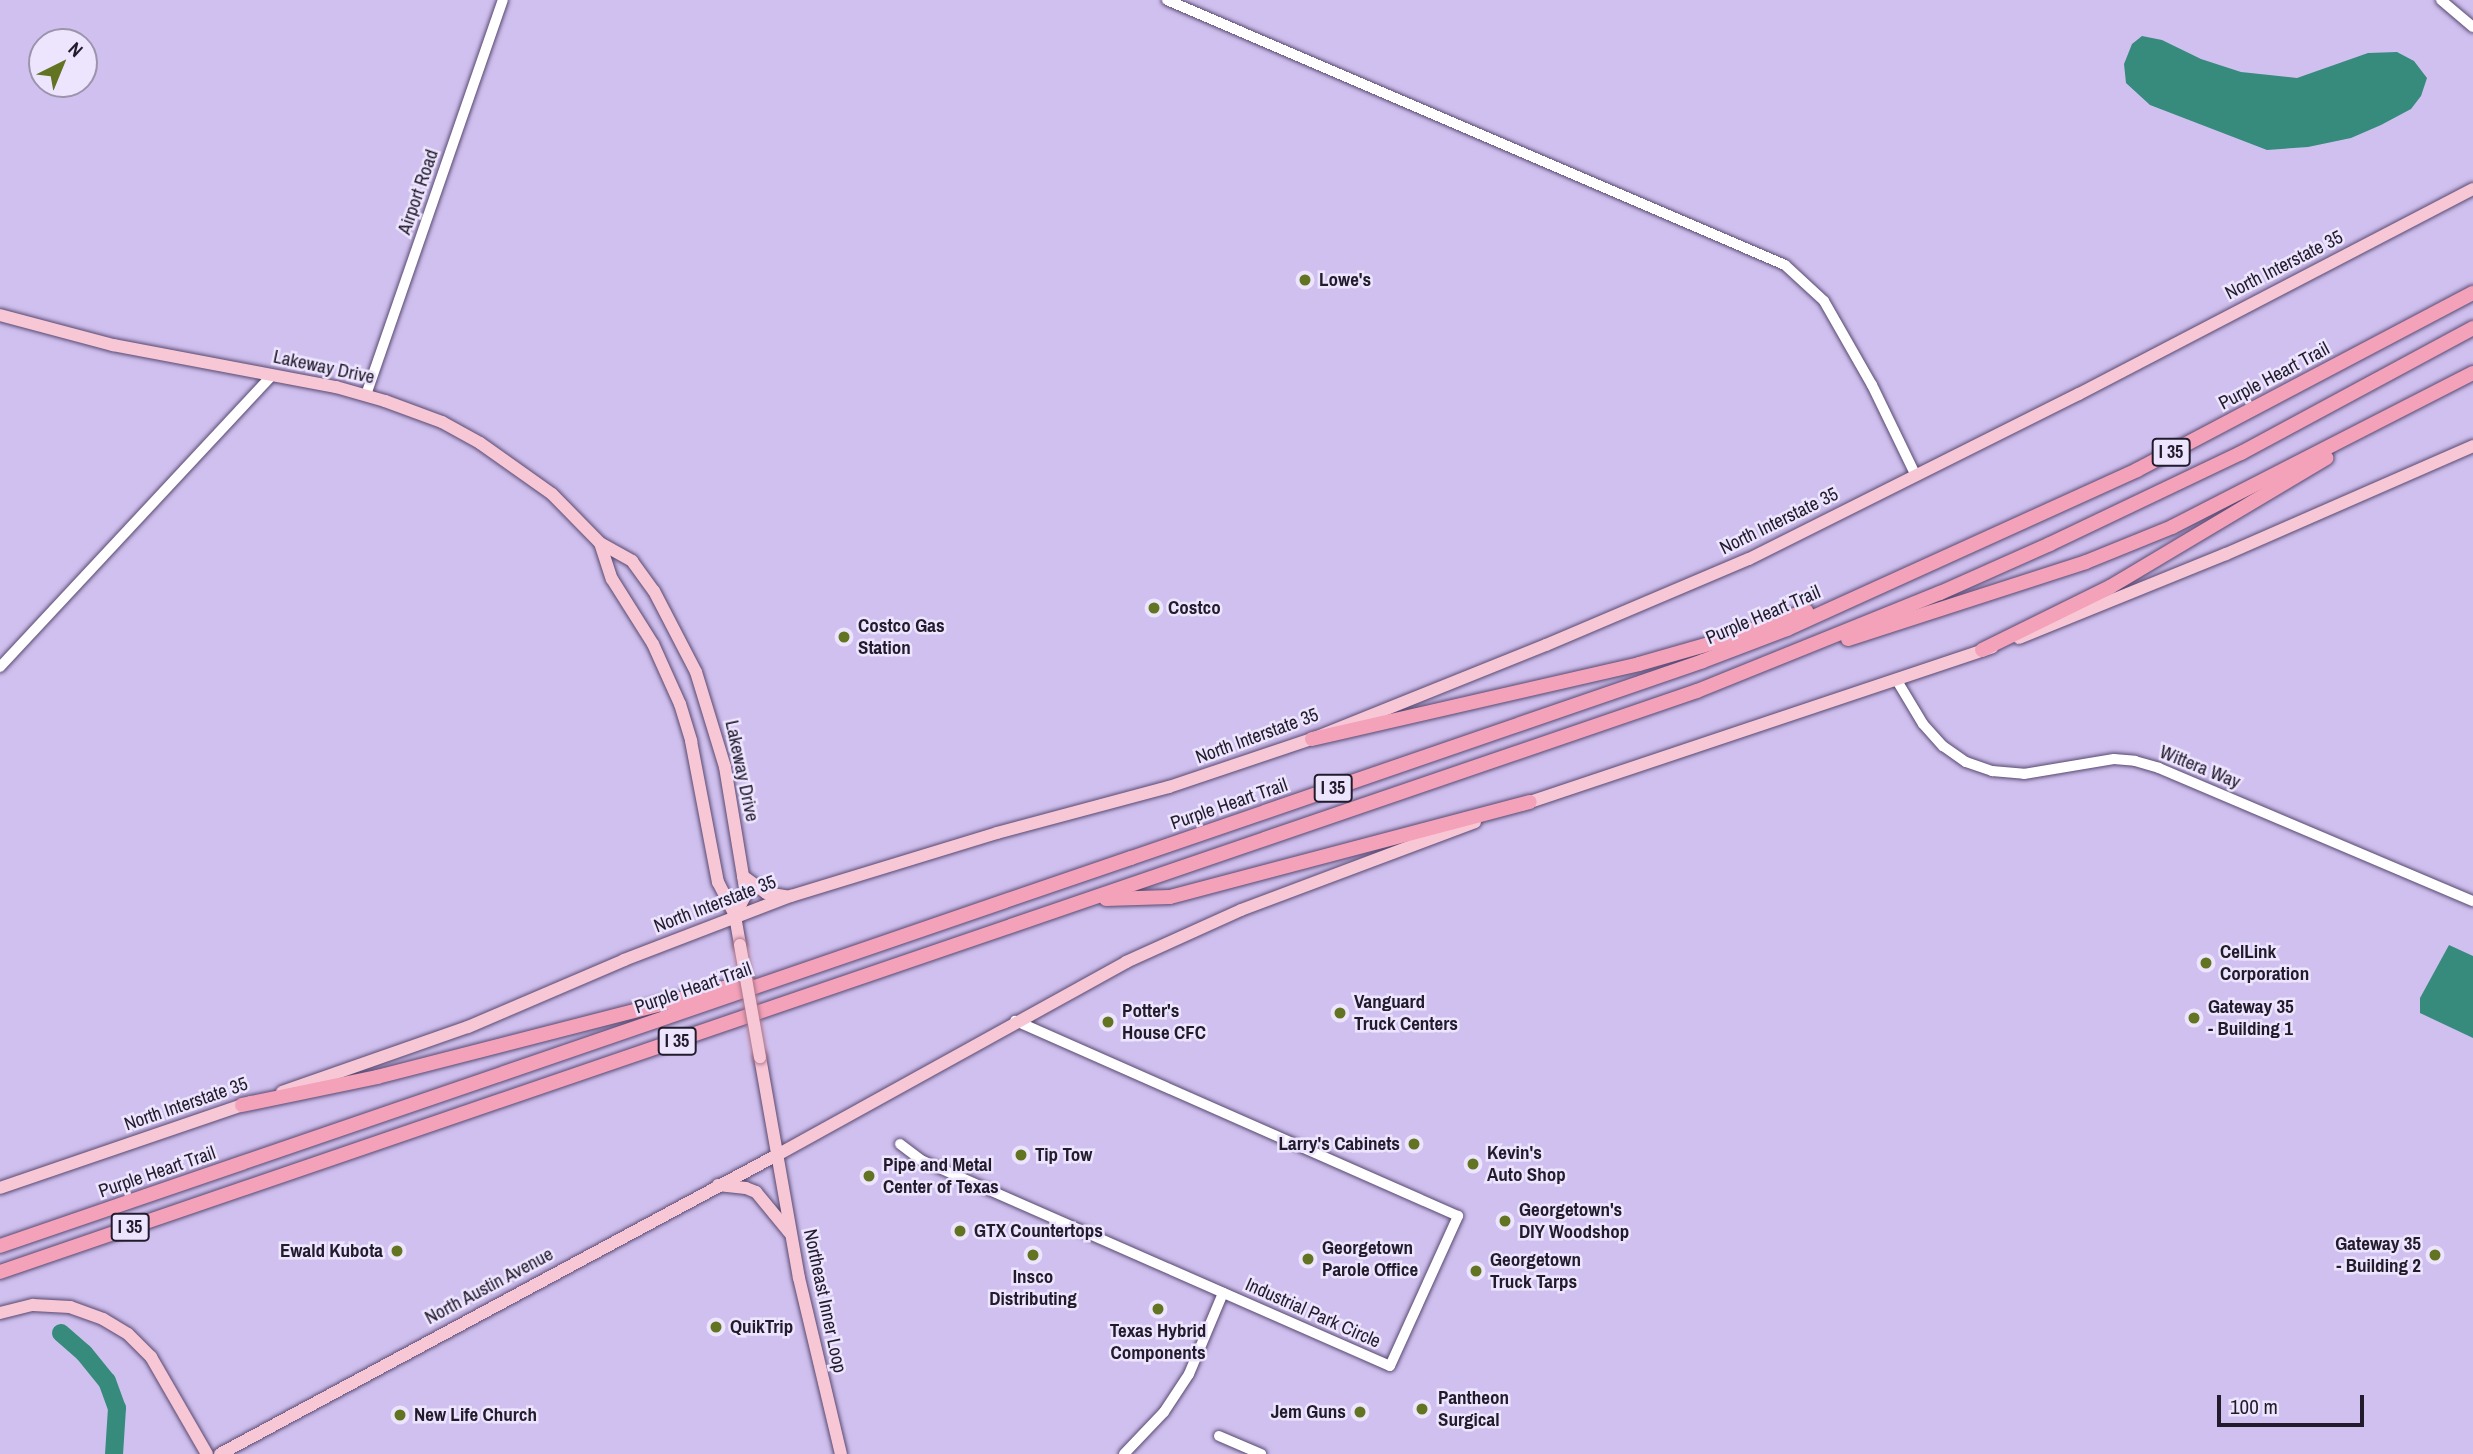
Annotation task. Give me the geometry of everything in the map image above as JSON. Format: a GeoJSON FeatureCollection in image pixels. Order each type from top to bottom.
{"type":"FeatureCollection","features":[{"type":"Feature","properties":{"kind":"highway","name":"Purple Heart Trail"},"geometry":{"type":"LineString","coordinates":[[0,1246],[1703,661],[1787,629],[2137,470],[2473,293]]}},
{"type":"Feature","properties":{"kind":"highway","name":"I 35"},"geometry":{"type":"LineString","coordinates":[[0,1272],[1553,742],[1791,654],[1940,593],[2150,497],[2241,453],[2473,328]]}},
{"type":"Feature","properties":{"kind":"highway"},"geometry":{"type":"LineString","coordinates":[[1791,654],[1878,631],[2128,546],[2200,514],[2473,373]]}},
{"type":"Feature","properties":{"kind":"highway"},"geometry":{"type":"LineString","coordinates":[[1982,650],[2110,587],[2190,541],[2382,422]]}},
{"type":"Feature","properties":{"kind":"highway"},"geometry":{"type":"LineString","coordinates":[[1312,739],[1639,664],[1726,639],[1860,594]]}},
{"type":"Feature","properties":{"kind":"highway"},"geometry":{"type":"LineString","coordinates":[[1094,900],[1170,897],[1530,802]]}},
{"type":"Feature","properties":{"kind":"highway"},"geometry":{"type":"LineString","coordinates":[[242,1105],[377,1077],[719,988],[802,971]]}},
{"type":"Feature","properties":{"kind":"main road","name":"North Interstate 35"},"geometry":{"type":"LineString","coordinates":[[0,1188],[468,1027],[735,916],[791,896],[996,833],[1169,787],[1312,739],[1718,572],[1916,476],[2473,189]]}},
{"type":"Feature","properties":{"kind":"main road","name":"Lakeway Drive"},"geometry":{"type":"LineString","coordinates":[[0,315],[68,335],[366,395],[442,422],[500,455],[558,499],[600,543],[632,561],[654,591],[696,672],[722,755],[746,894],[735,916]]}},
{"type":"Feature","properties":{"kind":"main road"},"geometry":{"type":"LineString","coordinates":[[777,1155],[1126,962],[1241,910],[1530,802],[2026,635],[2226,554],[2468,448]]}},
{"type":"Feature","properties":{"kind":"main road","name":"Lakeway Drive"},"geometry":{"type":"LineString","coordinates":[[600,543],[612,579],[653,644],[680,704],[694,754],[718,882],[735,916],[777,1155]]}},
{"type":"Feature","properties":{"kind":"main road"},"geometry":{"type":"LineString","coordinates":[[743,876],[766,893],[791,896]]}},
{"type":"Feature","properties":{"kind":"main road","name":"North Austin Avenue"},"geometry":{"type":"LineString","coordinates":[[220,1454],[777,1155]]}},
{"type":"Feature","properties":{"kind":"main road","name":"Northeast Inner Loop"},"geometry":{"type":"LineString","coordinates":[[777,1155],[791,1233],[841,1454]]}},
{"type":"Feature","properties":{"kind":"main road"},"geometry":{"type":"LineString","coordinates":[[718,1185],[746,1188],[756,1192],[791,1233]]}},
{"type":"Feature","properties":{"kind":"main road"},"geometry":{"type":"LineString","coordinates":[[0,1312],[33,1305],[70,1307],[103,1319],[128,1334],[151,1357],[207,1454]]}},
{"type":"Feature","properties":{"kind":"street","name":"Airport Road"},"geometry":{"type":"LineString","coordinates":[[366,395],[503,0]]}},
{"type":"Feature","properties":{"kind":"street"},"geometry":{"type":"LineString","coordinates":[[1167,0],[1785,265],[1824,301],[1872,385],[1916,476]]}},
{"type":"Feature","properties":{"kind":"street"},"geometry":{"type":"LineString","coordinates":[[2441,0],[2473,27]]}},
{"type":"Feature","properties":{"kind":"street"},"geometry":{"type":"LineString","coordinates":[[0,667],[271,376]]}},
{"type":"Feature","properties":{"kind":"street","name":"Wittera Way"},"geometry":{"type":"LineString","coordinates":[[1896,679],[1923,724],[1943,746],[1966,762],[1992,771],[2024,774],[2114,760],[2135,761],[2159,768],[2473,901]]}},
{"type":"Feature","properties":{"kind":"street","name":"Industrial Park Circle"},"geometry":{"type":"LineString","coordinates":[[900,1144],[921,1160],[1390,1366],[1458,1216],[1015,1021]]}},
{"type":"Feature","properties":{"kind":"street"},"geometry":{"type":"LineString","coordinates":[[1124,1454],[1164,1412],[1189,1374],[1223,1293]]}},
{"type":"Feature","properties":{"kind":"street"},"geometry":{"type":"LineString","coordinates":[[1219,1436],[1261,1454]]}},
{"type":"Feature","properties":{"kind":"shaded area"},"geometry":{"type":"Polygon","coordinates":[[[2142,36],[2162,40],[2201,59],[2241,72],[2297,78],[2368,53],[2397,52],[2414,61],[2427,78],[2421,96],[2411,109],[2381,125],[2351,138],[2308,147],[2267,150],[2150,105],[2126,83],[2124,64],[2132,44],[2142,36]]]}},
{"type":"Feature","properties":{"kind":"shaded area"},"geometry":{"type":"Polygon","coordinates":[[[2449,945],[2473,956],[2473,1038],[2420,1013],[2420,998],[2449,945]]]}},
{"type":"Feature","properties":{"kind":"waterway"},"geometry":{"type":"LineString","coordinates":[[61,1333],[84,1353],[107,1381],[117,1408],[114,1454]]}},
{"type":"Feature","properties":{"kind":"place","name":"Lowe's"},"geometry":{"type":"Point","coordinates":[1305,280]}},
{"type":"Feature","properties":{"kind":"place","name":"Costco"},"geometry":{"type":"Point","coordinates":[1154,608]}},
{"type":"Feature","properties":{"kind":"place","name":"Costco Gas Station"},"geometry":{"type":"Point","coordinates":[844,637]}},
{"type":"Feature","properties":{"kind":"place","name":"CelLink Corporation"},"geometry":{"type":"Point","coordinates":[2206,963]}},
{"type":"Feature","properties":{"kind":"place","name":"Vanguard Truck Centers"},"geometry":{"type":"Point","coordinates":[1340,1013]}},
{"type":"Feature","properties":{"kind":"place","name":"Gateway 35 - Building 1"},"geometry":{"type":"Point","coordinates":[2194,1018]}},
{"type":"Feature","properties":{"kind":"place","name":"Potter's House CFC"},"geometry":{"type":"Point","coordinates":[1108,1022]}},
{"type":"Feature","properties":{"kind":"place","name":"Larry's Cabinets"},"geometry":{"type":"Point","coordinates":[1414,1144]}},
{"type":"Feature","properties":{"kind":"place","name":"Tip Tow"},"geometry":{"type":"Point","coordinates":[1021,1155]}},
{"type":"Feature","properties":{"kind":"place","name":"Kevin's Auto Shop"},"geometry":{"type":"Point","coordinates":[1473,1164]}},
{"type":"Feature","properties":{"kind":"place","name":"Pipe and Metal Center of Texas"},"geometry":{"type":"Point","coordinates":[869,1176]}},
{"type":"Feature","properties":{"kind":"place","name":"Georgetown's DIY Woodshop"},"geometry":{"type":"Point","coordinates":[1505,1221]}},
{"type":"Feature","properties":{"kind":"place","name":"GTX Countertops"},"geometry":{"type":"Point","coordinates":[960,1231]}},
{"type":"Feature","properties":{"kind":"place","name":"Ewald Kubota"},"geometry":{"type":"Point","coordinates":[397,1251]}},
{"type":"Feature","properties":{"kind":"place","name":"Insco Distributing"},"geometry":{"type":"Point","coordinates":[1033,1255]}},
{"type":"Feature","properties":{"kind":"place","name":"Gateway 35 - Building 2"},"geometry":{"type":"Point","coordinates":[2435,1255]}},
{"type":"Feature","properties":{"kind":"place","name":"Georgetown Parole Office"},"geometry":{"type":"Point","coordinates":[1308,1259]}},
{"type":"Feature","properties":{"kind":"place","name":"Georgetown Truck Tarps"},"geometry":{"type":"Point","coordinates":[1476,1271]}},
{"type":"Feature","properties":{"kind":"place","name":"Texas Hybrid Components"},"geometry":{"type":"Point","coordinates":[1158,1309]}},
{"type":"Feature","properties":{"kind":"place","name":"QuikTrip"},"geometry":{"type":"Point","coordinates":[716,1327]}},
{"type":"Feature","properties":{"kind":"place","name":"Pantheon Surgical"},"geometry":{"type":"Point","coordinates":[1422,1409]}},
{"type":"Feature","properties":{"kind":"place","name":"Jem Guns"},"geometry":{"type":"Point","coordinates":[1360,1412]}},
{"type":"Feature","properties":{"kind":"place","name":"New Life Church"},"geometry":{"type":"Point","coordinates":[400,1415]}}]}
